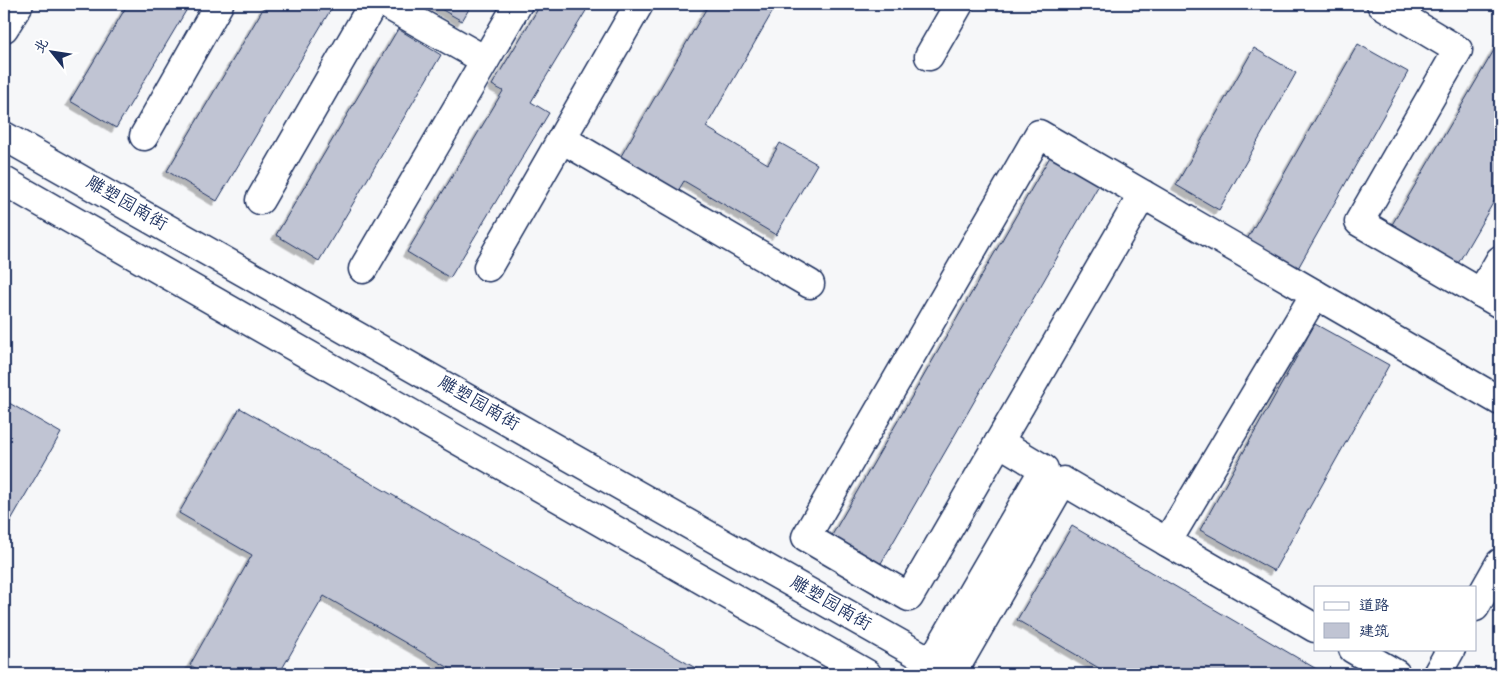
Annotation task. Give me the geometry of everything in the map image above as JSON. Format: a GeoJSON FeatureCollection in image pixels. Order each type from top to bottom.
{"type":"FeatureCollection","features":[{"type":"Feature","properties":{"kind":"street"},"geometry":{"type":"LineString","coordinates":[[4,28],[18,4]]}},
{"type":"Feature","properties":{"kind":"street"},"geometry":{"type":"LineString","coordinates":[[144,136],[219,4]]}},
{"type":"Feature","properties":{"kind":"street"},"geometry":{"type":"LineString","coordinates":[[260,200],[373,4]]}},
{"type":"Feature","properties":{"kind":"street"},"geometry":{"type":"LineString","coordinates":[[386,4],[485,60]]}},
{"type":"Feature","properties":{"kind":"street"},"geometry":{"type":"LineString","coordinates":[[363,269],[518,4]]}},
{"type":"Feature","properties":{"kind":"street"},"geometry":{"type":"LineString","coordinates":[[488,267],[639,4]]}},
{"type":"Feature","properties":{"kind":"street"},"geometry":{"type":"LineString","coordinates":[[929,56],[959,4]]}},
{"type":"Feature","properties":{"kind":"street"},"geometry":{"type":"LineString","coordinates":[[1381,4],[1458,50],[1359,222],[1491,299],[1500,260]]}},
{"type":"Feature","properties":{"kind":"street"},"geometry":{"type":"LineString","coordinates":[[1143,194],[909,597],[806,537],[1039,134],[1143,194],[1500,401]]}},
{"type":"Feature","properties":{"kind":"street","name":"雕塑园南街"},"geometry":{"type":"LineString","coordinates":[[4,136],[945,670]]}},
{"type":"Feature","properties":{"kind":"street"},"geometry":{"type":"LineString","coordinates":[[562,139],[810,284]]}},
{"type":"Feature","properties":{"kind":"street"},"geometry":{"type":"LineString","coordinates":[[4,181],[867,674]]}},
{"type":"Feature","properties":{"kind":"street"},"geometry":{"type":"LineString","coordinates":[[1167,542],[1315,294]]}},
{"type":"Feature","properties":{"kind":"street"},"geometry":{"type":"LineString","coordinates":[[999,442],[1314,627]]}},
{"type":"Feature","properties":{"kind":"street"},"geometry":{"type":"LineString","coordinates":[[945,670],[1053,475]]}},
{"type":"Feature","properties":{"kind":"street"},"geometry":{"type":"LineString","coordinates":[[1476,604],[1500,562]]}},
{"type":"Feature","properties":{"kind":"street"},"geometry":{"type":"LineString","coordinates":[[1354,650],[1396,674]]}},
{"type":"Feature","properties":{"kind":"street"},"geometry":{"type":"LineString","coordinates":[[1437,674],[1450,650]]}},
{"type":"Feature","properties":{"kind":"shaded area"},"geometry":{"type":"Polygon","coordinates":[[[1481,4],[1500,4],[1500,15],[1481,4]]]}},
{"type":"Feature","properties":{"kind":"building"},"geometry":{"type":"Polygon","coordinates":[[[128,4],[190,4],[116,128],[70,101],[128,4]]]}},
{"type":"Feature","properties":{"kind":"building"},"geometry":{"type":"Polygon","coordinates":[[[266,4],[334,4],[217,201],[167,171],[266,4]]]}},
{"type":"Feature","properties":{"kind":"building"},"geometry":{"type":"Polygon","coordinates":[[[432,4],[472,4],[462,21],[432,4]]]}},
{"type":"Feature","properties":{"kind":"building"},"geometry":{"type":"Polygon","coordinates":[[[541,4],[590,4],[531,102],[549,113],[450,278],[407,252],[503,91],[492,85],[541,4]]]}},
{"type":"Feature","properties":{"kind":"building"},"geometry":{"type":"Polygon","coordinates":[[[709,4],[777,4],[706,127],[768,164],[780,143],[817,164],[776,235],[684,181],[675,196],[617,163],[709,4]]]}},
{"type":"Feature","properties":{"kind":"building"},"geometry":{"type":"Polygon","coordinates":[[[398,29],[441,55],[319,261],[276,235],[398,29]]]}},
{"type":"Feature","properties":{"kind":"building"},"geometry":{"type":"Polygon","coordinates":[[[1500,40],[1500,191],[1456,267],[1390,228],[1500,40]]]}},
{"type":"Feature","properties":{"kind":"building"},"geometry":{"type":"Polygon","coordinates":[[[1358,44],[1408,72],[1297,270],[1246,241],[1358,44]]]}},
{"type":"Feature","properties":{"kind":"building"},"geometry":{"type":"Polygon","coordinates":[[[1254,48],[1296,73],[1219,210],[1176,185],[1254,48]]]}},
{"type":"Feature","properties":{"kind":"building"},"geometry":{"type":"Polygon","coordinates":[[[1051,155],[1100,183],[880,565],[831,537],[1051,155]]]}},
{"type":"Feature","properties":{"kind":"building"},"geometry":{"type":"Polygon","coordinates":[[[1315,324],[1389,365],[1274,571],[1200,530],[1315,324]]]}},
{"type":"Feature","properties":{"kind":"building"},"geometry":{"type":"Polygon","coordinates":[[[4,400],[61,433],[7,527],[4,525],[4,400]]]}},
{"type":"Feature","properties":{"kind":"building"},"geometry":{"type":"Polygon","coordinates":[[[240,408],[706,674],[448,674],[451,669],[324,596],[279,674],[206,674],[190,665],[252,555],[179,513],[240,408]]]}},
{"type":"Feature","properties":{"kind":"building"},"geometry":{"type":"Polygon","coordinates":[[[1072,526],[1325,674],[1109,674],[1017,620],[1072,526]]]}},
{"type":"Feature","properties":{"kind":"building"},"geometry":{"type":"Polygon","coordinates":[[[1500,661],[1500,674],[1493,674],[1500,661]]]}}]}
